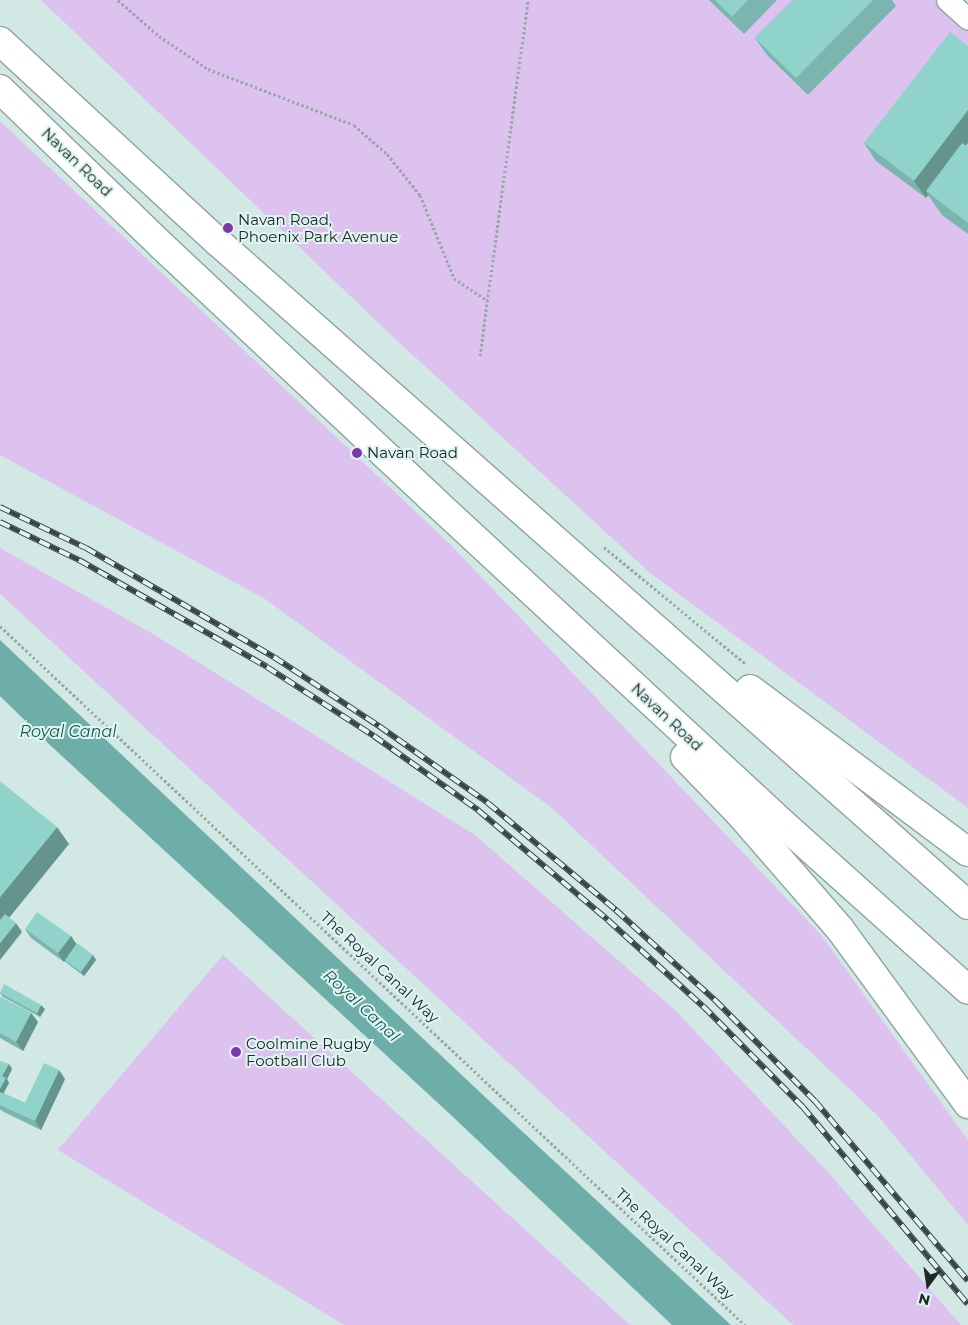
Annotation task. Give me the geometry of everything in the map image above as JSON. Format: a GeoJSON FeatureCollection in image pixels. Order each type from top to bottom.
{"type":"FeatureCollection","features":[{"type":"Feature","properties":{"kind":"main road"},"geometry":{"type":"LineString","coordinates":[[0,41],[218,242],[522,508],[968,905]]}},
{"type":"Feature","properties":{"kind":"main road","name":"Navan Road"},"geometry":{"type":"LineString","coordinates":[[0,89],[162,246],[430,497],[772,814],[968,990]]}},
{"type":"Feature","properties":{"kind":"main road"},"geometry":{"type":"LineString","coordinates":[[430,497],[740,814],[840,930],[968,1104]]}},
{"type":"Feature","properties":{"kind":"main road"},"geometry":{"type":"LineString","coordinates":[[522,508],[718,665],[968,852]]}},
{"type":"Feature","properties":{"kind":"street"},"geometry":{"type":"LineString","coordinates":[[947,0],[968,19]]}},
{"type":"Feature","properties":{"kind":"path"},"geometry":{"type":"LineString","coordinates":[[118,0],[159,36],[208,69],[354,125],[387,154],[420,195],[454,278],[488,301]]}},
{"type":"Feature","properties":{"kind":"path"},"geometry":{"type":"LineString","coordinates":[[480,356],[528,0]]}},
{"type":"Feature","properties":{"kind":"path","name":"The Royal Canal Way"},"geometry":{"type":"LineString","coordinates":[[0,626],[745,1325]]}},
{"type":"Feature","properties":{"kind":"shaded area"},"geometry":{"type":"Polygon","coordinates":[[[41,0],[934,0],[968,30],[968,808],[649,572],[391,335],[41,0]]]}},
{"type":"Feature","properties":{"kind":"shaded area"},"geometry":{"type":"Polygon","coordinates":[[[0,121],[451,545],[822,936],[968,1140],[968,1225],[878,1116],[552,808],[265,599],[0,455],[0,121]]]}},
{"type":"Feature","properties":{"kind":"shaded area"},"geometry":{"type":"Polygon","coordinates":[[[0,548],[153,634],[475,835],[675,1010],[825,1169],[961,1325],[793,1325],[0,594],[0,548]]]}},
{"type":"Feature","properties":{"kind":"shaded area","name":"Coolmine Rugby Football Club"},"geometry":{"type":"Polygon","coordinates":[[[223,955],[630,1325],[344,1325],[58,1150],[223,955]]]}},
{"type":"Feature","properties":{"kind":"water","name":"Royal Canal"},"geometry":{"type":"Polygon","coordinates":[[[0,640],[484,1096],[731,1325],[672,1325],[452,1116],[50,745],[0,696],[0,640]]]}},
{"type":"Feature","properties":{"kind":"building"},"geometry":{"type":"Polygon","coordinates":[[[715,0],[748,0],[732,17],[715,0]]]}},
{"type":"Feature","properties":{"kind":"building"},"geometry":{"type":"Polygon","coordinates":[[[793,0],[873,0],[796,78],[755,38],[793,0]]]}},
{"type":"Feature","properties":{"kind":"building"},"geometry":{"type":"Polygon","coordinates":[[[950,32],[968,46],[968,110],[914,181],[864,143],[950,32]]]}},
{"type":"Feature","properties":{"kind":"building"},"geometry":{"type":"Polygon","coordinates":[[[962,143],[968,147],[968,223],[926,191],[962,143]]]}},
{"type":"Feature","properties":{"kind":"building"},"geometry":{"type":"Polygon","coordinates":[[[0,781],[57,827],[0,897],[0,781]]]}},
{"type":"Feature","properties":{"kind":"building"},"geometry":{"type":"Polygon","coordinates":[[[37,912],[71,936],[58,953],[25,929],[37,912]]]}},
{"type":"Feature","properties":{"kind":"building"},"geometry":{"type":"Polygon","coordinates":[[[5,914],[16,923],[0,943],[0,920],[5,914]]]}},
{"type":"Feature","properties":{"kind":"building"},"geometry":{"type":"Polygon","coordinates":[[[77,943],[93,955],[81,972],[65,960],[77,943]]]}},
{"type":"Feature","properties":{"kind":"building"},"geometry":{"type":"Polygon","coordinates":[[[4,984],[41,1005],[37,1013],[0,993],[4,984]]]}},
{"type":"Feature","properties":{"kind":"building"},"geometry":{"type":"Polygon","coordinates":[[[0,997],[31,1013],[16,1042],[0,1033],[0,997]]]}},
{"type":"Feature","properties":{"kind":"building"},"geometry":{"type":"Polygon","coordinates":[[[0,1062],[9,1064],[2,1076],[6,1078],[0,1089],[0,1062]]]}},
{"type":"Feature","properties":{"kind":"building"},"geometry":{"type":"Polygon","coordinates":[[[44,1063],[59,1070],[35,1121],[0,1105],[0,1092],[25,1103],[44,1063]]]}},
{"type":"Feature","properties":{"kind":"railway"},"geometry":{"type":"LineString","coordinates":[[0,507],[86,548],[274,657],[379,726],[488,803],[616,910],[715,1000],[815,1101],[968,1281]]}},
{"type":"Feature","properties":{"kind":"railway"},"geometry":{"type":"LineString","coordinates":[[0,522],[79,560],[267,667],[374,736],[478,810],[608,920],[703,1006],[803,1107],[968,1304]]}},
{"type":"Feature","properties":{"kind":"place","name":"Navan Road, Phoenix Park Avenue"},"geometry":{"type":"Point","coordinates":[228,228]}},
{"type":"Feature","properties":{"kind":"place","name":"Navan Road"},"geometry":{"type":"Point","coordinates":[357,453]}},
{"type":"Feature","properties":{"kind":"place","name":"Coolmine Rugby Football Club"},"geometry":{"type":"Point","coordinates":[236,1052]}}]}
